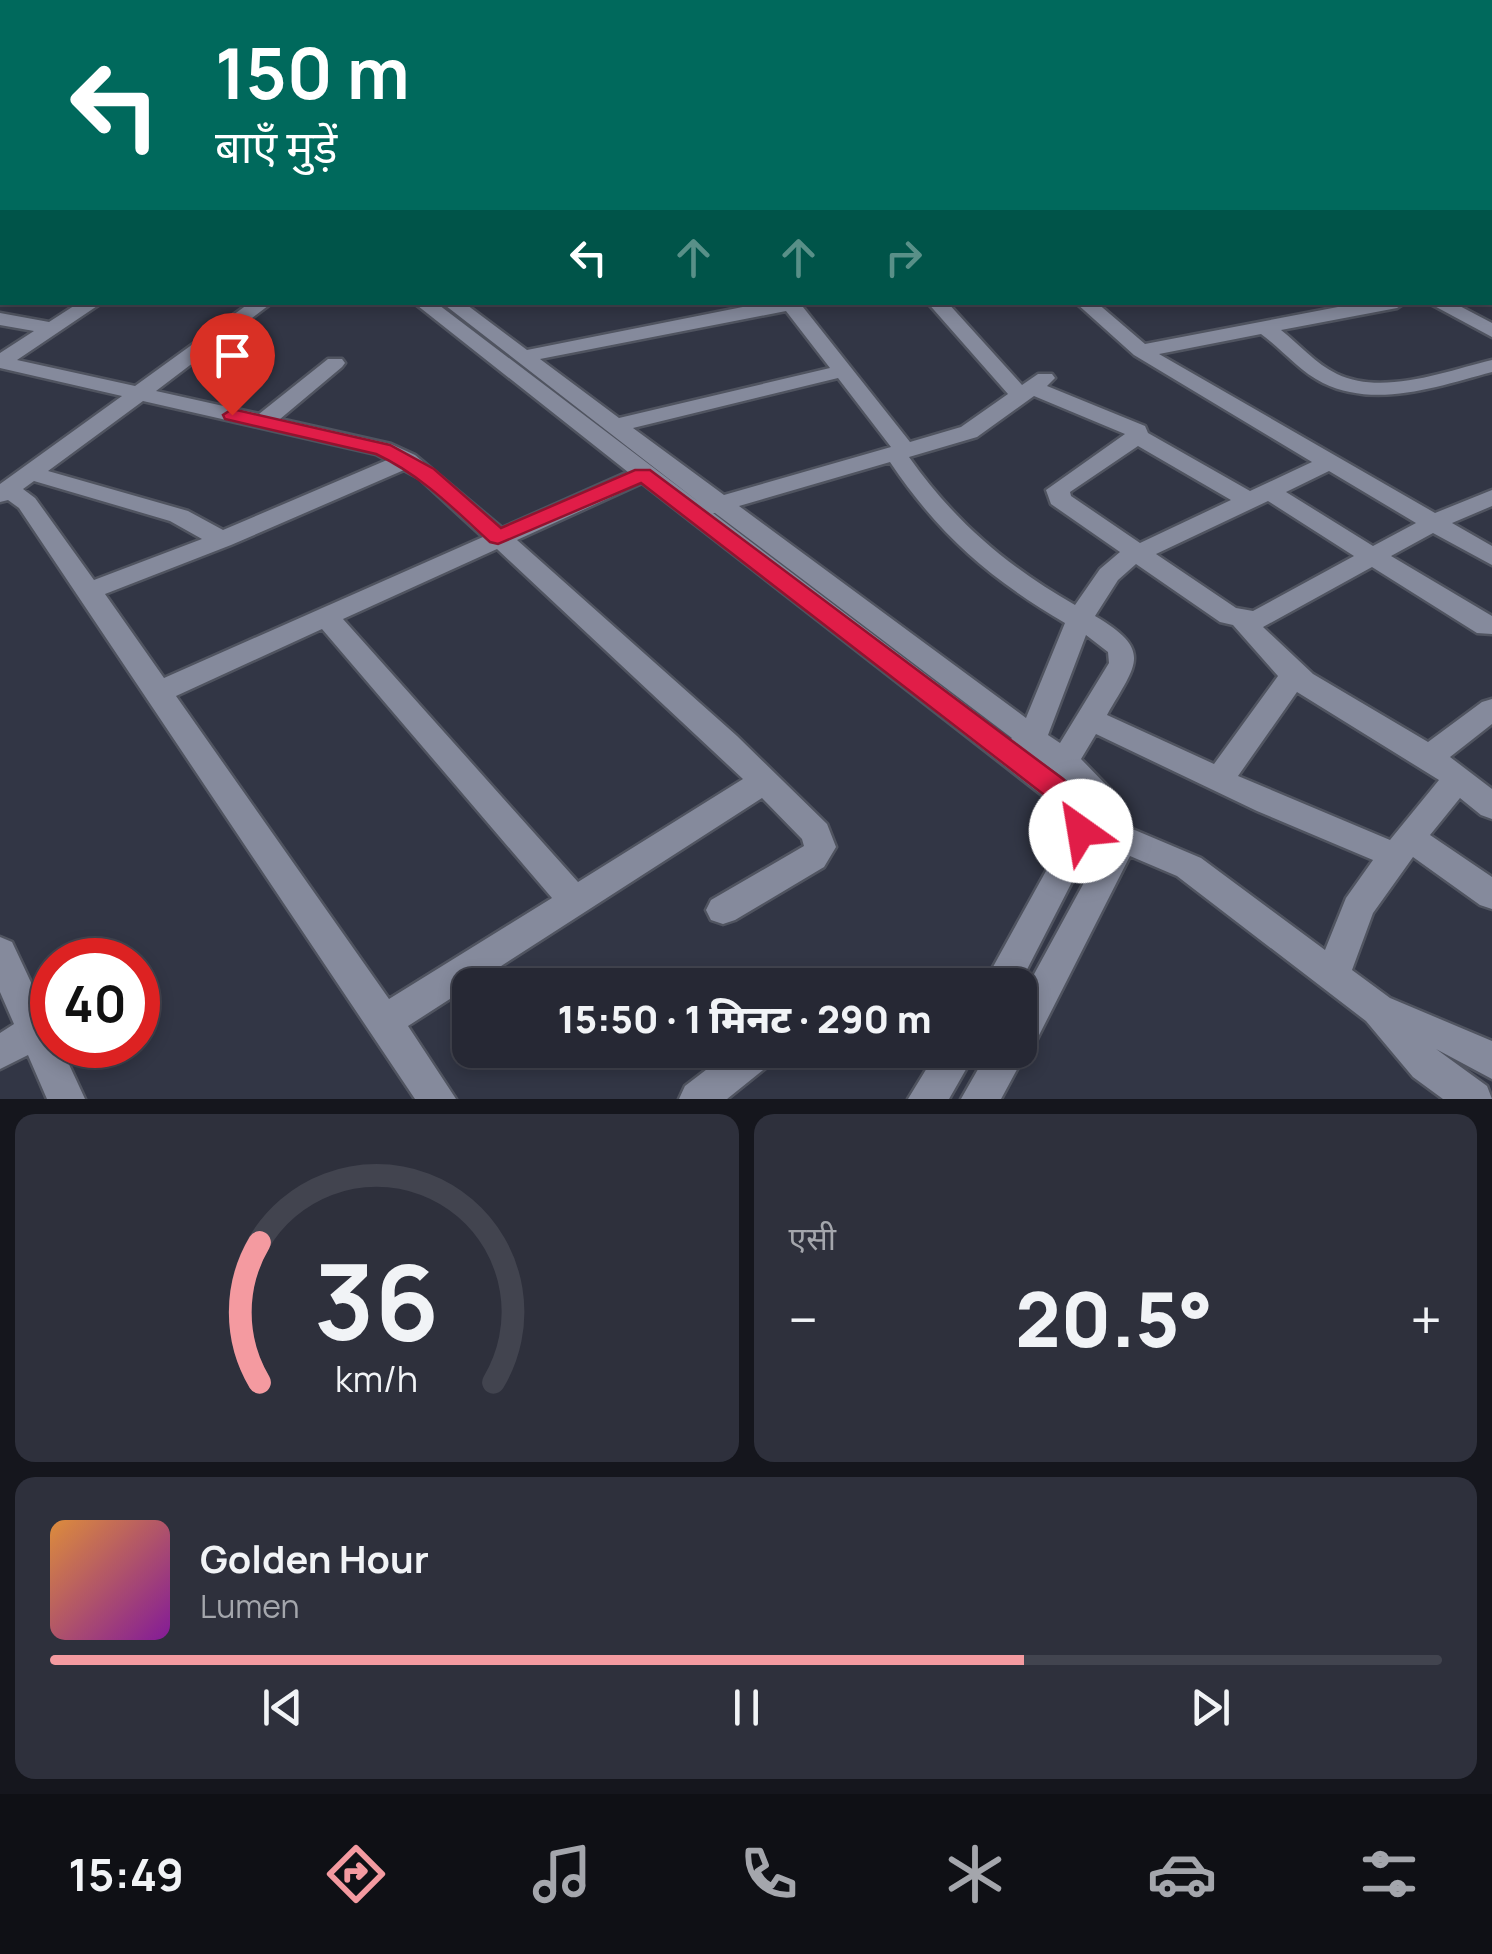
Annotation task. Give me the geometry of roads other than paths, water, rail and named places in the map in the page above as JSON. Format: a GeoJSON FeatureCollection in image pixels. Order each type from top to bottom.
{"type":"FeatureCollection","features":[{"type":"Feature","properties":{"kind":"street"},"geometry":{"type":"LineString","coordinates":[[0,362],[89,305]]}},
{"type":"Feature","properties":{"kind":"street"},"geometry":{"type":"LineString","coordinates":[[12,486],[260,305]]}},
{"type":"Feature","properties":{"kind":"street"},"geometry":{"type":"LineString","coordinates":[[426,305],[643,474],[705,509],[969,432],[1034,386]]}},
{"type":"Feature","properties":{"kind":"street"},"geometry":{"type":"LineString","coordinates":[[454,305],[612,426],[705,509],[1021,747],[1078,820],[1081,831],[1078,845],[1010,968]]}},
{"type":"Feature","properties":{"kind":"street"},"geometry":{"type":"LineString","coordinates":[[520,357],[779,305]]}},
{"type":"Feature","properties":{"kind":"street"},"geometry":{"type":"LineString","coordinates":[[791,305],[901,453],[915,482],[974,549],[1009,576],[1112,639],[1122,650],[1124,663],[1064,762]]}},
{"type":"Feature","properties":{"kind":"street"},"geometry":{"type":"LineString","coordinates":[[940,305],[1034,386],[1132,425],[1137,436],[1376,556],[1490,628]]}},
{"type":"Feature","properties":{"kind":"street"},"geometry":{"type":"LineString","coordinates":[[1088,305],[1141,350],[1492,556]]}},
{"type":"Feature","properties":{"kind":"street"},"geometry":{"type":"LineString","coordinates":[[1141,350],[1267,329],[1371,305]]}},
{"type":"Feature","properties":{"kind":"street"},"geometry":{"type":"LineString","coordinates":[[1442,305],[1492,332]]}},
{"type":"Feature","properties":{"kind":"street"},"geometry":{"type":"LineString","coordinates":[[0,320],[52,329]]}},
{"type":"Feature","properties":{"kind":"street"},"geometry":{"type":"LineString","coordinates":[[1267,329],[1328,378],[1356,387],[1390,388],[1492,366]]}},
{"type":"Feature","properties":{"kind":"street"},"geometry":{"type":"LineString","coordinates":[[0,362],[383,449],[427,473],[816,833],[820,847],[812,858],[723,910]]}},
{"type":"Feature","properties":{"kind":"street"},"geometry":{"type":"LineString","coordinates":[[264,422],[335,363]]}},
{"type":"Feature","properties":{"kind":"street"},"geometry":{"type":"LineString","coordinates":[[612,426],[842,371]]}},
{"type":"Feature","properties":{"kind":"street"},"geometry":{"type":"LineString","coordinates":[[1137,436],[1056,494],[1229,616],[1244,621],[1257,620],[1435,522],[1492,496]]}},
{"type":"Feature","properties":{"kind":"street"},"geometry":{"type":"LineString","coordinates":[[89,591],[222,540],[407,460]]}},
{"type":"Feature","properties":{"kind":"street"},"geometry":{"type":"LineString","coordinates":[[1021,747],[1081,619],[1110,570],[1330,462]]}},
{"type":"Feature","properties":{"kind":"street"},"geometry":{"type":"LineString","coordinates":[[158,692],[643,474]]}},
{"type":"Feature","properties":{"kind":"street"},"geometry":{"type":"LineString","coordinates":[[12,486],[179,516],[222,540]]}},
{"type":"Feature","properties":{"kind":"street"},"geometry":{"type":"LineString","coordinates":[[12,486],[89,591],[437,1099]]}},
{"type":"Feature","properties":{"kind":"street"},"geometry":{"type":"LineString","coordinates":[[325,616],[575,902]]}},
{"type":"Feature","properties":{"kind":"street"},"geometry":{"type":"LineString","coordinates":[[1244,621],[1270,657],[1293,677],[1429,758],[1492,807]]}},
{"type":"Feature","properties":{"kind":"street"},"geometry":{"type":"LineString","coordinates":[[1219,780],[1293,677]]}},
{"type":"Feature","properties":{"kind":"street"},"geometry":{"type":"LineString","coordinates":[[1429,758],[1492,709]]}},
{"type":"Feature","properties":{"kind":"street"},"geometry":{"type":"LineString","coordinates":[[1090,719],[1219,780],[1403,847],[1492,895]]}},
{"type":"Feature","properties":{"kind":"street"},"geometry":{"type":"LineString","coordinates":[[1021,747],[1064,762],[1102,798],[1118,836],[1114,858],[1037,1002]]}},
{"type":"Feature","properties":{"kind":"street"},"geometry":{"type":"LineString","coordinates":[[1333,976],[1358,908],[1457,780]]}},
{"type":"Feature","properties":{"kind":"street"},"geometry":{"type":"LineString","coordinates":[[384,1022],[764,782]]}},
{"type":"Feature","properties":{"kind":"street"},"geometry":{"type":"LineString","coordinates":[[1078,820],[1188,867],[1379,1010],[1426,1065],[1465,1096]]}},
{"type":"Feature","properties":{"kind":"street"},"geometry":{"type":"LineString","coordinates":[[0,952],[30,1018]]}},
{"type":"Feature","properties":{"kind":"street"},"geometry":{"type":"LineString","coordinates":[[1379,1010],[1470,1046],[1492,1062]]}},
{"type":"Feature","properties":{"kind":"street"},"geometry":{"type":"LineString","coordinates":[[0,1052],[30,1034]]}},
{"type":"Feature","properties":{"kind":"street"},"geometry":{"type":"LineString","coordinates":[[52,1068],[66,1099]]}},
{"type":"Feature","properties":{"kind":"street"},"geometry":{"type":"LineString","coordinates":[[698,1099],[737,1068]]}},
{"type":"Feature","properties":{"kind":"street"},"geometry":{"type":"LineString","coordinates":[[927,1099],[948,1068]]}},
{"type":"Feature","properties":{"kind":"street"},"geometry":{"type":"LineString","coordinates":[[980,1099],[999,1068]]}}]}
